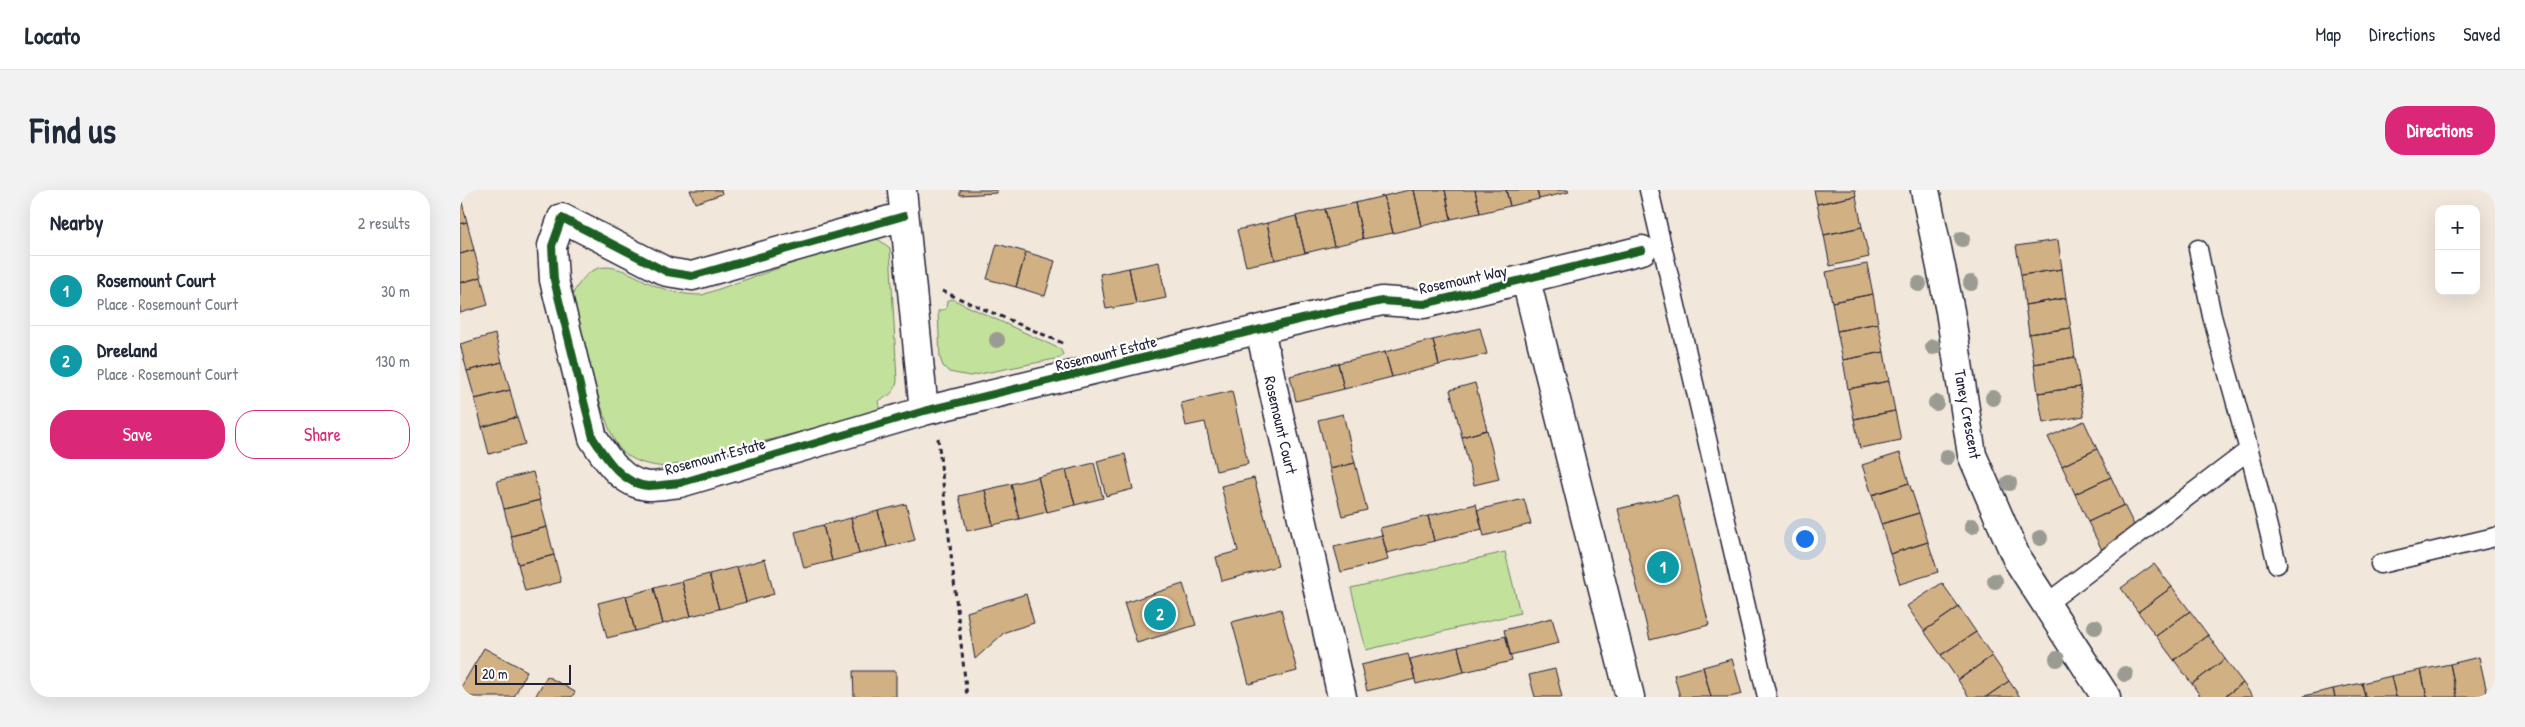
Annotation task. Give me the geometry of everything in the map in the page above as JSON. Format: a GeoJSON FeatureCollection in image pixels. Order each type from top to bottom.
{"type":"FeatureCollection","features":[{"type":"Feature","properties":{"kind":"street","name":"Taney Crescent"},"geometry":{"type":"LineString","coordinates":[[1926,190],[1950,311],[1972,455],[2017,559],[2105,696]]}},
{"type":"Feature","properties":{"kind":"street","name":"Rosemount Estate"},"geometry":{"type":"LineString","coordinates":[[930,409],[912,288],[903,203],[692,276],[667,272],[562,218],[552,246],[554,280],[593,438],[606,458],[624,478],[647,486],[680,483],[930,409],[1260,330]]}},
{"type":"Feature","properties":{"kind":"street","name":"Rosemount Way"},"geometry":{"type":"LineString","coordinates":[[1260,330],[1382,300],[1424,304],[1642,250]]}},
{"type":"Feature","properties":{"kind":"street"},"geometry":{"type":"LineString","coordinates":[[1526,280],[1630,697]]}},
{"type":"Feature","properties":{"kind":"street","name":"Rosemount Court"},"geometry":{"type":"LineString","coordinates":[[1260,330],[1342,697]]}},
{"type":"Feature","properties":{"kind":"lane"},"geometry":{"type":"LineString","coordinates":[[1649,190],[1767,697]]}},
{"type":"Feature","properties":{"kind":"lane"},"geometry":{"type":"LineString","coordinates":[[2198,249],[2212,316],[2249,450],[2277,564]]}},
{"type":"Feature","properties":{"kind":"lane"},"geometry":{"type":"LineString","coordinates":[[2046,604],[2249,450]]}},
{"type":"Feature","properties":{"kind":"lane"},"geometry":{"type":"LineString","coordinates":[[2380,564],[2495,536]]}},
{"type":"Feature","properties":{"kind":"path"},"geometry":{"type":"LineString","coordinates":[[912,288],[939,289],[1082,352],[1085,372]]}},
{"type":"Feature","properties":{"kind":"path"},"geometry":{"type":"LineString","coordinates":[[930,409],[967,697]]}},
{"type":"Feature","properties":{"kind":"green space"},"geometry":{"type":"Polygon","coordinates":[[[867,237],[879,240],[890,248],[897,381],[891,394],[878,401],[880,411],[666,467],[642,463],[631,458],[621,450],[614,440],[607,423],[585,350],[575,306],[573,293],[588,274],[594,270],[609,267],[626,272],[667,290],[684,294],[702,295],[867,237]]]}},
{"type":"Feature","properties":{"kind":"green space"},"geometry":{"type":"Polygon","coordinates":[[[952,299],[1060,349],[1063,354],[1060,358],[970,376],[949,372],[943,366],[940,358],[938,311],[946,309],[947,301],[952,299]]]}},
{"type":"Feature","properties":{"kind":"green space"},"geometry":{"type":"Polygon","coordinates":[[[1505,552],[1520,613],[1366,650],[1351,588],[1505,552]]]}},
{"type":"Feature","properties":{"kind":"building"},"geometry":{"type":"Polygon","coordinates":[[[690,190],[721,190],[722,194],[695,203],[690,190]]]}},
{"type":"Feature","properties":{"kind":"building"},"geometry":{"type":"Polygon","coordinates":[[[960,190],[997,190],[997,193],[960,195],[960,190]]]}},
{"type":"Feature","properties":{"kind":"building"},"geometry":{"type":"Polygon","coordinates":[[[1414,190],[1422,226],[1393,233],[1384,196],[1414,190]]]}},
{"type":"Feature","properties":{"kind":"building"},"geometry":{"type":"Polygon","coordinates":[[[1414,190],[1445,190],[1451,219],[1422,226],[1414,190]]]}},
{"type":"Feature","properties":{"kind":"building"},"geometry":{"type":"Polygon","coordinates":[[[1445,190],[1475,190],[1480,213],[1451,219],[1445,190]]]}},
{"type":"Feature","properties":{"kind":"building"},"geometry":{"type":"Polygon","coordinates":[[[1475,190],[1506,190],[1510,206],[1480,213],[1475,190]]]}},
{"type":"Feature","properties":{"kind":"building"},"geometry":{"type":"Polygon","coordinates":[[[1506,190],[1537,190],[1539,199],[1510,206],[1506,190]]]}},
{"type":"Feature","properties":{"kind":"building"},"geometry":{"type":"Polygon","coordinates":[[[1537,190],[1568,190],[1569,192],[1539,199],[1537,190]]]}},
{"type":"Feature","properties":{"kind":"building"},"geometry":{"type":"Polygon","coordinates":[[[1814,190],[1855,190],[1856,196],[1817,204],[1814,190]]]}},
{"type":"Feature","properties":{"kind":"building"},"geometry":{"type":"Polygon","coordinates":[[[460,195],[467,222],[460,224],[460,195]]]}},
{"type":"Feature","properties":{"kind":"building"},"geometry":{"type":"Polygon","coordinates":[[[1384,196],[1393,233],[1363,239],[1355,203],[1384,196]]]}},
{"type":"Feature","properties":{"kind":"building"},"geometry":{"type":"Polygon","coordinates":[[[1856,196],[1862,227],[1824,235],[1817,204],[1856,196]]]}},
{"type":"Feature","properties":{"kind":"building"},"geometry":{"type":"Polygon","coordinates":[[[1355,203],[1363,239],[1334,246],[1325,209],[1355,203]]]}},
{"type":"Feature","properties":{"kind":"building"},"geometry":{"type":"Polygon","coordinates":[[[1325,209],[1334,246],[1305,253],[1296,216],[1325,209]]]}},
{"type":"Feature","properties":{"kind":"building"},"geometry":{"type":"Polygon","coordinates":[[[1296,216],[1305,253],[1275,260],[1267,223],[1296,216]]]}},
{"type":"Feature","properties":{"kind":"building"},"geometry":{"type":"Polygon","coordinates":[[[467,222],[474,250],[460,254],[460,224],[467,222]]]}},
{"type":"Feature","properties":{"kind":"building"},"geometry":{"type":"Polygon","coordinates":[[[1267,223],[1275,260],[1246,266],[1237,230],[1267,223]]]}},
{"type":"Feature","properties":{"kind":"building"},"geometry":{"type":"Polygon","coordinates":[[[1862,227],[1869,257],[1830,266],[1824,235],[1862,227]]]}},
{"type":"Feature","properties":{"kind":"building"},"geometry":{"type":"Polygon","coordinates":[[[2058,240],[2062,269],[2021,275],[2016,246],[2058,240]]]}},
{"type":"Feature","properties":{"kind":"building"},"geometry":{"type":"Polygon","coordinates":[[[997,244],[1026,252],[1016,287],[987,279],[997,244]]]}},
{"type":"Feature","properties":{"kind":"building"},"geometry":{"type":"Polygon","coordinates":[[[474,250],[481,277],[460,283],[460,254],[474,250]]]}},
{"type":"Feature","properties":{"kind":"building"},"geometry":{"type":"Polygon","coordinates":[[[1026,252],[1055,261],[1045,296],[1016,287],[1026,252]]]}},
{"type":"Feature","properties":{"kind":"building"},"geometry":{"type":"Polygon","coordinates":[[[1159,262],[1166,298],[1136,304],[1129,268],[1159,262]]]}},
{"type":"Feature","properties":{"kind":"building"},"geometry":{"type":"Polygon","coordinates":[[[1867,264],[1873,294],[1832,302],[1826,272],[1867,264]]]}},
{"type":"Feature","properties":{"kind":"building"},"geometry":{"type":"Polygon","coordinates":[[[1129,268],[1136,304],[1106,309],[1100,274],[1129,268]]]}},
{"type":"Feature","properties":{"kind":"building"},"geometry":{"type":"Polygon","coordinates":[[[2062,269],[2066,298],[2025,305],[2021,275],[2062,269]]]}},
{"type":"Feature","properties":{"kind":"building"},"geometry":{"type":"Polygon","coordinates":[[[481,277],[488,305],[460,313],[460,283],[481,277]]]}},
{"type":"Feature","properties":{"kind":"building"},"geometry":{"type":"Polygon","coordinates":[[[1873,294],[1878,323],[1837,331],[1832,302],[1873,294]]]}},
{"type":"Feature","properties":{"kind":"building"},"geometry":{"type":"Polygon","coordinates":[[[2066,298],[2071,328],[2029,334],[2025,305],[2066,298]]]}},
{"type":"Feature","properties":{"kind":"building"},"geometry":{"type":"Polygon","coordinates":[[[1878,323],[1884,352],[1843,360],[1837,331],[1878,323]]]}},
{"type":"Feature","properties":{"kind":"building"},"geometry":{"type":"Polygon","coordinates":[[[1480,328],[1487,354],[1439,365],[1433,340],[1480,328]]]}},
{"type":"Feature","properties":{"kind":"building"},"geometry":{"type":"Polygon","coordinates":[[[2071,328],[2075,357],[2034,364],[2029,334],[2071,328]]]}},
{"type":"Feature","properties":{"kind":"building"},"geometry":{"type":"Polygon","coordinates":[[[495,334],[502,362],[467,371],[460,344],[495,334]]]}},
{"type":"Feature","properties":{"kind":"building"},"geometry":{"type":"Polygon","coordinates":[[[1433,340],[1439,365],[1392,377],[1385,352],[1433,340]]]}},
{"type":"Feature","properties":{"kind":"building"},"geometry":{"type":"Polygon","coordinates":[[[1385,352],[1392,377],[1344,389],[1338,363],[1385,352]]]}},
{"type":"Feature","properties":{"kind":"building"},"geometry":{"type":"Polygon","coordinates":[[[1884,352],[1889,381],[1848,389],[1843,360],[1884,352]]]}},
{"type":"Feature","properties":{"kind":"building"},"geometry":{"type":"Polygon","coordinates":[[[2075,357],[2080,387],[2038,393],[2034,364],[2075,357]]]}},
{"type":"Feature","properties":{"kind":"building"},"geometry":{"type":"Polygon","coordinates":[[[502,362],[510,390],[475,399],[467,371],[502,362]]]}},
{"type":"Feature","properties":{"kind":"building"},"geometry":{"type":"Polygon","coordinates":[[[1338,363],[1344,389],[1296,401],[1290,376],[1338,363]]]}},
{"type":"Feature","properties":{"kind":"building"},"geometry":{"type":"Polygon","coordinates":[[[1889,381],[1895,411],[1854,419],[1848,389],[1889,381]]]}},
{"type":"Feature","properties":{"kind":"building"},"geometry":{"type":"Polygon","coordinates":[[[1475,383],[1487,430],[1462,437],[1450,390],[1475,383]]]}},
{"type":"Feature","properties":{"kind":"building"},"geometry":{"type":"Polygon","coordinates":[[[2080,387],[2084,416],[2043,423],[2038,393],[2080,387]]]}},
{"type":"Feature","properties":{"kind":"building"},"geometry":{"type":"Polygon","coordinates":[[[510,390],[517,417],[482,427],[475,399],[510,390]]]}},
{"type":"Feature","properties":{"kind":"building"},"geometry":{"type":"Polygon","coordinates":[[[1232,391],[1248,464],[1216,471],[1205,422],[1186,426],[1181,403],[1232,391]]]}},
{"type":"Feature","properties":{"kind":"building"},"geometry":{"type":"Polygon","coordinates":[[[1895,411],[1901,440],[1860,448],[1854,419],[1895,411]]]}},
{"type":"Feature","properties":{"kind":"building"},"geometry":{"type":"Polygon","coordinates":[[[1343,414],[1355,463],[1330,469],[1318,420],[1343,414]]]}},
{"type":"Feature","properties":{"kind":"building"},"geometry":{"type":"Polygon","coordinates":[[[517,417],[525,444],[489,454],[482,427],[517,417]]]}},
{"type":"Feature","properties":{"kind":"building"},"geometry":{"type":"Polygon","coordinates":[[[2084,421],[2097,449],[2062,466],[2048,437],[2084,421]]]}},
{"type":"Feature","properties":{"kind":"building"},"geometry":{"type":"Polygon","coordinates":[[[1487,430],[1499,479],[1474,485],[1462,437],[1487,430]]]}},
{"type":"Feature","properties":{"kind":"building"},"geometry":{"type":"Polygon","coordinates":[[[2097,449],[2111,477],[2075,494],[2062,466],[2097,449]]]}},
{"type":"Feature","properties":{"kind":"building"},"geometry":{"type":"Polygon","coordinates":[[[1900,453],[1909,483],[1872,495],[1862,465],[1900,453]]]}},
{"type":"Feature","properties":{"kind":"building"},"geometry":{"type":"Polygon","coordinates":[[[1125,454],[1133,489],[1106,496],[1097,461],[1125,454]]]}},
{"type":"Feature","properties":{"kind":"building"},"geometry":{"type":"Polygon","coordinates":[[[1094,463],[1103,498],[1075,505],[1066,470],[1094,463]]]}},
{"type":"Feature","properties":{"kind":"building"},"geometry":{"type":"Polygon","coordinates":[[[1355,463],[1367,510],[1342,516],[1330,469],[1355,463]]]}},
{"type":"Feature","properties":{"kind":"building"},"geometry":{"type":"Polygon","coordinates":[[[1066,470],[1075,505],[1047,512],[1038,477],[1066,470]]]}},
{"type":"Feature","properties":{"kind":"building"},"geometry":{"type":"Polygon","coordinates":[[[533,472],[540,500],[504,509],[497,481],[533,472]]]}},
{"type":"Feature","properties":{"kind":"building"},"geometry":{"type":"Polygon","coordinates":[[[1038,477],[1047,512],[1019,519],[1011,484],[1038,477]]]}},
{"type":"Feature","properties":{"kind":"building"},"geometry":{"type":"Polygon","coordinates":[[[2111,477],[2124,505],[2088,522],[2075,494],[2111,477]]]}},
{"type":"Feature","properties":{"kind":"building"},"geometry":{"type":"Polygon","coordinates":[[[1254,478],[1278,566],[1222,581],[1216,557],[1238,551],[1221,486],[1254,478]]]}},
{"type":"Feature","properties":{"kind":"building"},"geometry":{"type":"Polygon","coordinates":[[[1909,483],[1919,513],[1881,524],[1872,495],[1909,483]]]}},
{"type":"Feature","properties":{"kind":"building"},"geometry":{"type":"Polygon","coordinates":[[[1011,484],[1019,519],[993,525],[985,490],[1011,484]]]}},
{"type":"Feature","properties":{"kind":"building"},"geometry":{"type":"Polygon","coordinates":[[[985,490],[993,525],[967,531],[959,496],[985,490]]]}},
{"type":"Feature","properties":{"kind":"building"},"geometry":{"type":"Polygon","coordinates":[[[1677,495],[1709,625],[1650,640],[1618,509],[1677,495]]]}},
{"type":"Feature","properties":{"kind":"building"},"geometry":{"type":"Polygon","coordinates":[[[1524,499],[1531,524],[1484,536],[1477,510],[1524,499]]]}},
{"type":"Feature","properties":{"kind":"building"},"geometry":{"type":"Polygon","coordinates":[[[540,500],[547,527],[511,536],[504,509],[540,500]]]}},
{"type":"Feature","properties":{"kind":"building"},"geometry":{"type":"Polygon","coordinates":[[[906,504],[915,540],[887,547],[878,511],[906,504]]]}},
{"type":"Feature","properties":{"kind":"building"},"geometry":{"type":"Polygon","coordinates":[[[1476,504],[1482,529],[1434,541],[1428,516],[1476,504]]]}},
{"type":"Feature","properties":{"kind":"building"},"geometry":{"type":"Polygon","coordinates":[[[2124,505],[2138,533],[2102,550],[2088,522],[2124,505]]]}},
{"type":"Feature","properties":{"kind":"building"},"geometry":{"type":"Polygon","coordinates":[[[878,511],[887,547],[859,554],[851,518],[878,511]]]}},
{"type":"Feature","properties":{"kind":"building"},"geometry":{"type":"Polygon","coordinates":[[[1919,513],[1928,542],[1890,554],[1881,524],[1919,513]]]}},
{"type":"Feature","properties":{"kind":"building"},"geometry":{"type":"Polygon","coordinates":[[[1428,516],[1434,541],[1387,553],[1380,528],[1428,516]]]}},
{"type":"Feature","properties":{"kind":"building"},"geometry":{"type":"Polygon","coordinates":[[[851,518],[859,554],[832,561],[823,525],[851,518]]]}},
{"type":"Feature","properties":{"kind":"building"},"geometry":{"type":"Polygon","coordinates":[[[823,525],[832,561],[804,568],[795,532],[823,525]]]}},
{"type":"Feature","properties":{"kind":"building"},"geometry":{"type":"Polygon","coordinates":[[[547,527],[554,555],[518,564],[511,536],[547,527]]]}},
{"type":"Feature","properties":{"kind":"building"},"geometry":{"type":"Polygon","coordinates":[[[1382,535],[1388,560],[1341,572],[1334,547],[1382,535]]]}},
{"type":"Feature","properties":{"kind":"building"},"geometry":{"type":"Polygon","coordinates":[[[1928,542],[1938,572],[1900,584],[1890,554],[1928,542]]]}},
{"type":"Feature","properties":{"kind":"building"},"geometry":{"type":"Polygon","coordinates":[[[554,555],[561,582],[525,591],[518,564],[554,555]]]}},
{"type":"Feature","properties":{"kind":"building"},"geometry":{"type":"Polygon","coordinates":[[[765,559],[774,594],[746,602],[737,567],[765,559]]]}},
{"type":"Feature","properties":{"kind":"building"},"geometry":{"type":"Polygon","coordinates":[[[2154,564],[2172,587],[2138,612],[2121,588],[2154,564]]]}},
{"type":"Feature","properties":{"kind":"building"},"geometry":{"type":"Polygon","coordinates":[[[737,567],[746,602],[719,609],[709,574],[737,567]]]}},
{"type":"Feature","properties":{"kind":"building"},"geometry":{"type":"Polygon","coordinates":[[[709,574],[719,609],[691,616],[682,581],[709,574]]]}},
{"type":"Feature","properties":{"kind":"building"},"geometry":{"type":"Polygon","coordinates":[[[682,581],[691,616],[663,624],[654,588],[682,581]]]}},
{"type":"Feature","properties":{"kind":"building"},"geometry":{"type":"Polygon","coordinates":[[[1942,583],[1959,607],[1924,631],[1907,606],[1942,583]]]}},
{"type":"Feature","properties":{"kind":"building"},"geometry":{"type":"Polygon","coordinates":[[[1183,584],[1196,625],[1137,643],[1124,603],[1183,584]]]}},
{"type":"Feature","properties":{"kind":"building"},"geometry":{"type":"Polygon","coordinates":[[[2172,587],[2190,611],[2156,636],[2138,612],[2172,587]]]}},
{"type":"Feature","properties":{"kind":"building"},"geometry":{"type":"Polygon","coordinates":[[[654,588],[663,624],[635,631],[626,596],[654,588]]]}},
{"type":"Feature","properties":{"kind":"building"},"geometry":{"type":"Polygon","coordinates":[[[1026,594],[1034,623],[1005,632],[975,659],[967,612],[1026,594]]]}},
{"type":"Feature","properties":{"kind":"building"},"geometry":{"type":"Polygon","coordinates":[[[626,596],[635,631],[607,638],[598,603],[626,596]]]}},
{"type":"Feature","properties":{"kind":"building"},"geometry":{"type":"Polygon","coordinates":[[[1959,607],[1976,632],[1941,655],[1924,631],[1959,607]]]}},
{"type":"Feature","properties":{"kind":"building"},"geometry":{"type":"Polygon","coordinates":[[[1281,609],[1297,671],[1249,684],[1232,622],[1281,609]]]}},
{"type":"Feature","properties":{"kind":"building"},"geometry":{"type":"Polygon","coordinates":[[[2190,611],[2208,635],[2174,660],[2156,636],[2190,611]]]}},
{"type":"Feature","properties":{"kind":"building"},"geometry":{"type":"Polygon","coordinates":[[[1552,618],[1559,643],[1510,655],[1504,630],[1552,618]]]}},
{"type":"Feature","properties":{"kind":"building"},"geometry":{"type":"Polygon","coordinates":[[[1976,632],[1992,656],[1958,680],[1941,655],[1976,632]]]}},
{"type":"Feature","properties":{"kind":"building"},"geometry":{"type":"Polygon","coordinates":[[[2208,635],[2225,659],[2192,684],[2174,660],[2208,635]]]}},
{"type":"Feature","properties":{"kind":"building"},"geometry":{"type":"Polygon","coordinates":[[[1506,636],[1512,661],[1464,672],[1458,647],[1506,636]]]}},
{"type":"Feature","properties":{"kind":"building"},"geometry":{"type":"Polygon","coordinates":[[[1458,647],[1464,672],[1416,684],[1410,659],[1458,647]]]}},
{"type":"Feature","properties":{"kind":"building"},"geometry":{"type":"Polygon","coordinates":[[[484,648],[527,671],[514,697],[464,697],[460,695],[460,689],[484,648]]]}},
{"type":"Feature","properties":{"kind":"building"},"geometry":{"type":"Polygon","coordinates":[[[1408,654],[1415,679],[1367,691],[1361,665],[1408,654]]]}},
{"type":"Feature","properties":{"kind":"building"},"geometry":{"type":"Polygon","coordinates":[[[1992,656],[2009,681],[1986,697],[1969,697],[1958,680],[1992,656]]]}},
{"type":"Feature","properties":{"kind":"building"},"geometry":{"type":"Polygon","coordinates":[[[2479,657],[2488,697],[2457,697],[2450,664],[2479,657]]]}},
{"type":"Feature","properties":{"kind":"building"},"geometry":{"type":"Polygon","coordinates":[[[1732,659],[1742,694],[1730,697],[1711,697],[1703,667],[1732,659]]]}},
{"type":"Feature","properties":{"kind":"building"},"geometry":{"type":"Polygon","coordinates":[[[2225,659],[2243,683],[2224,697],[2201,697],[2192,684],[2225,659]]]}},
{"type":"Feature","properties":{"kind":"building"},"geometry":{"type":"Polygon","coordinates":[[[2450,664],[2457,697],[2427,697],[2421,670],[2450,664]]]}},
{"type":"Feature","properties":{"kind":"building"},"geometry":{"type":"Polygon","coordinates":[[[1703,667],[1711,697],[1680,697],[1674,675],[1703,667]]]}},
{"type":"Feature","properties":{"kind":"building"},"geometry":{"type":"Polygon","coordinates":[[[1555,669],[1562,697],[1535,697],[1529,675],[1555,669]]]}},
{"type":"Feature","properties":{"kind":"building"},"geometry":{"type":"Polygon","coordinates":[[[2421,670],[2427,697],[2396,697],[2391,676],[2421,670]]]}},
{"type":"Feature","properties":{"kind":"building"},"geometry":{"type":"Polygon","coordinates":[[[853,671],[896,671],[896,697],[854,697],[853,671]]]}},
{"type":"Feature","properties":{"kind":"building"},"geometry":{"type":"Polygon","coordinates":[[[547,676],[575,692],[572,697],[535,697],[547,676]]]}},
{"type":"Feature","properties":{"kind":"building"},"geometry":{"type":"Polygon","coordinates":[[[2391,676],[2396,697],[2365,697],[2362,683],[2391,676]]]}},
{"type":"Feature","properties":{"kind":"building"},"geometry":{"type":"Polygon","coordinates":[[[2009,681],[2020,697],[1986,697],[2009,681]]]}},
{"type":"Feature","properties":{"kind":"building"},"geometry":{"type":"Polygon","coordinates":[[[2243,683],[2253,697],[2224,697],[2243,683]]]}},
{"type":"Feature","properties":{"kind":"building"},"geometry":{"type":"Polygon","coordinates":[[[2362,683],[2365,697],[2335,697],[2333,689],[2362,683]]]}},
{"type":"Feature","properties":{"kind":"building"},"geometry":{"type":"Polygon","coordinates":[[[2333,689],[2335,697],[2304,697],[2304,696],[2333,689]]]}},
{"type":"Feature","properties":{"kind":"cycle path"},"geometry":{"type":"LineString","coordinates":[[904,216],[692,276],[667,272],[562,218],[552,246],[554,280],[593,438],[609,461],[623,475],[639,484],[652,486],[680,483],[924,411],[1331,312],[1382,301],[1424,304],[1642,250]]}},
{"type":"Feature","properties":{"kind":"place","name":"Rosemount Court"},"geometry":{"type":"Point","coordinates":[1663,567]}},
{"type":"Feature","properties":{"kind":"place","name":"Dreeland"},"geometry":{"type":"Point","coordinates":[1160,614]}}]}
